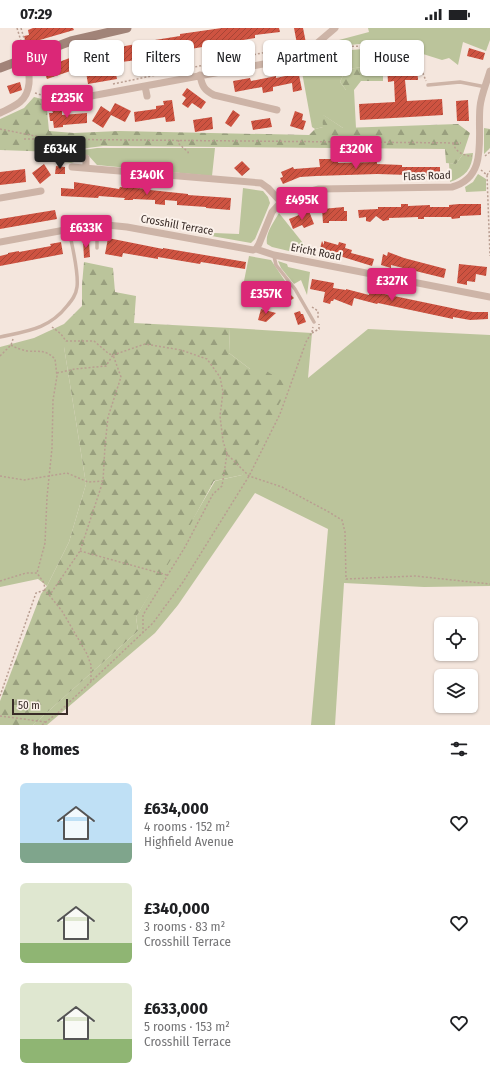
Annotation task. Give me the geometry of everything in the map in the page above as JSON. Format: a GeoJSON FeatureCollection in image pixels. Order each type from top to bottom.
{"type":"FeatureCollection","features":[{"type":"Feature","properties":{"kind":"main road"},"geometry":{"type":"LineString","coordinates":[[61,45],[127,28]]}},
{"type":"Feature","properties":{"kind":"main road"},"geometry":{"type":"LineString","coordinates":[[0,68],[12,63]]}},
{"type":"Feature","properties":{"kind":"street"},"geometry":{"type":"LineString","coordinates":[[321,40],[335,28]]}},
{"type":"Feature","properties":{"kind":"street"},"geometry":{"type":"LineString","coordinates":[[63,97],[145,86],[263,64]]}},
{"type":"Feature","properties":{"kind":"street"},"geometry":{"type":"LineString","coordinates":[[476,166],[480,106],[488,87],[490,71]]}},
{"type":"Feature","properties":{"kind":"street"},"geometry":{"type":"LineString","coordinates":[[200,75],[202,86],[206,92],[277,110]]}},
{"type":"Feature","properties":{"kind":"street"},"geometry":{"type":"LineString","coordinates":[[0,113],[19,103],[26,95],[30,83],[29,76]]}},
{"type":"Feature","properties":{"kind":"street"},"geometry":{"type":"LineString","coordinates":[[145,86],[147,96]]}},
{"type":"Feature","properties":{"kind":"street"},"geometry":{"type":"LineString","coordinates":[[86,158],[86,168]]}},
{"type":"Feature","properties":{"kind":"street","name":"Flass Road"},"geometry":{"type":"LineString","coordinates":[[281,202],[296,195],[319,189],[452,187],[466,181],[472,176],[476,166]]}},
{"type":"Feature","properties":{"kind":"street"},"geometry":{"type":"LineString","coordinates":[[72,167],[261,183],[281,202],[272,212],[256,249]]}},
{"type":"Feature","properties":{"kind":"street"},"geometry":{"type":"LineString","coordinates":[[0,198],[41,191]]}},
{"type":"Feature","properties":{"kind":"street","name":"Crosshill Terrace"},"geometry":{"type":"LineString","coordinates":[[0,242],[97,224],[127,227],[253,250],[256,249]]}},
{"type":"Feature","properties":{"kind":"street","name":"Ericht Road"},"geometry":{"type":"LineString","coordinates":[[256,249],[274,255],[490,297]]}},
{"type":"Feature","properties":{"kind":"lane"},"geometry":{"type":"LineString","coordinates":[[428,85],[460,82],[488,87]]}},
{"type":"Feature","properties":{"kind":"lane"},"geometry":{"type":"LineString","coordinates":[[97,224],[97,248]]}},
{"type":"Feature","properties":{"kind":"lane"},"geometry":{"type":"LineString","coordinates":[[0,337],[32,330],[49,323],[61,314],[74,298],[77,288],[76,269],[69,229]]}},
{"type":"Feature","properties":{"kind":"lane"},"geometry":{"type":"LineString","coordinates":[[274,255],[276,265],[294,289],[314,322]]}},
{"type":"Feature","properties":{"kind":"path"},"geometry":{"type":"LineString","coordinates":[[17,28],[20,40]]}},
{"type":"Feature","properties":{"kind":"path"},"geometry":{"type":"LineString","coordinates":[[21,28],[24,40]]}},
{"type":"Feature","properties":{"kind":"path"},"geometry":{"type":"LineString","coordinates":[[352,47],[368,46],[391,64],[419,63],[428,85]]}},
{"type":"Feature","properties":{"kind":"path"},"geometry":{"type":"LineString","coordinates":[[113,84],[263,54]]}},
{"type":"Feature","properties":{"kind":"path"},"geometry":{"type":"LineString","coordinates":[[28,90],[48,97],[63,97]]}},
{"type":"Feature","properties":{"kind":"path"},"geometry":{"type":"LineString","coordinates":[[0,129],[49,139]]}},
{"type":"Feature","properties":{"kind":"path"},"geometry":{"type":"LineString","coordinates":[[24,139],[461,143]]}},
{"type":"Feature","properties":{"kind":"path"},"geometry":{"type":"LineString","coordinates":[[179,140],[178,143],[188,152],[189,155]]}},
{"type":"Feature","properties":{"kind":"path"},"geometry":{"type":"LineString","coordinates":[[453,143],[454,147],[460,154],[474,156]]}},
{"type":"Feature","properties":{"kind":"path"},"geometry":{"type":"LineString","coordinates":[[483,156],[486,156],[490,152]]}},
{"type":"Feature","properties":{"kind":"path"},"geometry":{"type":"LineString","coordinates":[[476,166],[487,175]]}},
{"type":"Feature","properties":{"kind":"path"},"geometry":{"type":"LineString","coordinates":[[490,171],[487,175],[490,256]]}},
{"type":"Feature","properties":{"kind":"path"},"geometry":{"type":"LineString","coordinates":[[42,725],[60,711],[153,623],[183,582],[249,476],[280,414],[306,342],[312,332],[314,322]]}},
{"type":"Feature","properties":{"kind":"path"},"geometry":{"type":"LineString","coordinates":[[49,323],[66,341],[94,341],[109,354],[113,355],[121,377],[108,417],[103,481],[80,551],[49,596]]}},
{"type":"Feature","properties":{"kind":"path"},"geometry":{"type":"LineString","coordinates":[[0,356],[11,345],[15,334]]}},
{"type":"Feature","properties":{"kind":"path"},"geometry":{"type":"LineString","coordinates":[[57,373],[75,368],[106,366],[113,355],[145,344],[182,350],[207,359],[220,377],[223,392],[220,416],[223,440],[227,454],[222,486],[213,494],[185,548],[143,615],[143,633]]}},
{"type":"Feature","properties":{"kind":"path"},"geometry":{"type":"LineString","coordinates":[[11,345],[26,351],[44,351],[49,353],[55,359],[57,373],[53,400],[52,448],[45,542],[37,573]]}},
{"type":"Feature","properties":{"kind":"path"},"geometry":{"type":"LineString","coordinates":[[227,454],[249,476],[282,487],[342,520],[346,579],[415,576],[490,584]]}},
{"type":"Feature","properties":{"kind":"path"},"geometry":{"type":"LineString","coordinates":[[0,476],[24,480],[68,473],[88,482],[103,481]]}},
{"type":"Feature","properties":{"kind":"path"},"geometry":{"type":"LineString","coordinates":[[80,551],[167,576]]}},
{"type":"Feature","properties":{"kind":"path"},"geometry":{"type":"LineString","coordinates":[[0,581],[26,573],[37,573]]}},
{"type":"Feature","properties":{"kind":"path"},"geometry":{"type":"LineString","coordinates":[[37,573],[44,582],[45,590],[62,611],[87,654],[91,665],[91,682]]}},
{"type":"Feature","properties":{"kind":"path"},"geometry":{"type":"LineString","coordinates":[[0,696],[36,593],[45,590]]}},
{"type":"Feature","properties":{"kind":"path"},"geometry":{"type":"LineString","coordinates":[[0,716],[46,722]]}},
{"type":"Feature","properties":{"kind":"green space"},"geometry":{"type":"Polygon","coordinates":[[[368,28],[490,28],[490,40],[486,51],[463,42],[458,65],[449,58],[442,60],[424,54],[424,40],[360,40],[360,44],[352,45],[352,40],[339,40],[369,32],[368,28]]]}},
{"type":"Feature","properties":{"kind":"green space"},"geometry":{"type":"Polygon","coordinates":[[[360,49],[360,67],[352,68],[352,50],[360,49]]]}},
{"type":"Feature","properties":{"kind":"green space"},"geometry":{"type":"Polygon","coordinates":[[[360,67],[360,76],[383,76],[383,81],[361,81],[354,90],[346,90],[340,82],[343,76],[352,76],[352,68],[360,67]]]}},
{"type":"Feature","properties":{"kind":"green space"},"geometry":{"type":"Polygon","coordinates":[[[303,76],[343,76],[340,82],[346,90],[354,90],[356,128],[343,128],[323,115],[323,127],[315,129],[312,127],[303,76]]]}},
{"type":"Feature","properties":{"kind":"green space"},"geometry":{"type":"Polygon","coordinates":[[[34,97],[46,100],[49,131],[74,133],[119,131],[309,135],[315,129],[323,127],[322,114],[343,128],[458,124],[470,133],[463,154],[456,164],[446,163],[445,149],[103,146],[56,152],[0,150],[0,119],[24,108],[34,97]]]}},
{"type":"Feature","properties":{"kind":"green space"},"geometry":{"type":"Polygon","coordinates":[[[484,128],[490,129],[490,148],[484,154],[484,128]]]}},
{"type":"Feature","properties":{"kind":"green space"},"geometry":{"type":"Polygon","coordinates":[[[97,148],[215,148],[212,176],[97,165],[88,155],[84,155],[81,160],[71,163],[54,161],[55,154],[97,148]]]}},
{"type":"Feature","properties":{"kind":"green space"},"geometry":{"type":"Polygon","coordinates":[[[473,153],[471,164],[467,172],[460,178],[450,182],[449,163],[456,164],[463,154],[473,153]]]}},
{"type":"Feature","properties":{"kind":"green space"},"geometry":{"type":"Polygon","coordinates":[[[478,174],[486,179],[486,191],[466,192],[465,187],[473,182],[478,174]]]}},
{"type":"Feature","properties":{"kind":"green space"},"geometry":{"type":"Polygon","coordinates":[[[243,188],[263,191],[268,197],[270,203],[255,239],[251,243],[189,232],[239,234],[243,188]]]}},
{"type":"Feature","properties":{"kind":"green space"},"geometry":{"type":"Polygon","coordinates":[[[279,213],[314,257],[272,247],[267,244],[267,236],[279,213]]]}},
{"type":"Feature","properties":{"kind":"green space"},"geometry":{"type":"Polygon","coordinates":[[[249,256],[271,260],[287,284],[272,291],[243,286],[249,256]]]}},
{"type":"Feature","properties":{"kind":"green space"},"geometry":{"type":"Polygon","coordinates":[[[278,261],[287,264],[288,267],[310,272],[307,295],[301,280],[294,284],[281,268],[278,261]]]}},
{"type":"Feature","properties":{"kind":"green space"},"geometry":{"type":"Polygon","coordinates":[[[84,262],[113,268],[115,292],[136,296],[134,323],[230,328],[229,353],[250,369],[263,369],[289,385],[242,475],[214,481],[176,551],[136,617],[138,631],[33,725],[0,725],[0,701],[41,594],[47,586],[69,542],[86,484],[64,347],[64,324],[82,306],[84,262]]]}},
{"type":"Feature","properties":{"kind":"green space"},"geometry":{"type":"Polygon","coordinates":[[[64,324],[64,347],[86,484],[69,542],[47,586],[38,579],[0,587],[0,347],[34,338],[64,324]]]}},
{"type":"Feature","properties":{"kind":"green space"},"geometry":{"type":"Polygon","coordinates":[[[230,328],[312,333],[308,378],[368,329],[490,335],[490,586],[424,587],[344,583],[335,725],[311,725],[328,529],[255,493],[178,605],[155,633],[47,725],[33,725],[138,631],[136,617],[215,481],[242,475],[263,369],[250,369],[229,353],[230,328]]]}},
{"type":"Feature","properties":{"kind":"building"},"geometry":{"type":"Polygon","coordinates":[[[33,28],[73,28],[74,30],[40,40],[25,40],[24,36],[29,35],[28,30],[33,28]]]}},
{"type":"Feature","properties":{"kind":"building"},"geometry":{"type":"Polygon","coordinates":[[[222,28],[279,28],[280,32],[255,35],[255,38],[243,40],[202,40],[202,47],[194,48],[194,40],[155,40],[180,36],[180,34],[222,28]]]}},
{"type":"Feature","properties":{"kind":"building"},"geometry":{"type":"Polygon","coordinates":[[[294,28],[303,28],[305,40],[296,40],[294,28]]]}},
{"type":"Feature","properties":{"kind":"building"},"geometry":{"type":"Polygon","coordinates":[[[132,45],[132,61],[124,62],[124,46],[132,45]]]}},
{"type":"Feature","properties":{"kind":"building"},"geometry":{"type":"Polygon","coordinates":[[[469,48],[485,53],[483,60],[467,56],[469,48]]]}},
{"type":"Feature","properties":{"kind":"building"},"geometry":{"type":"Polygon","coordinates":[[[69,58],[69,71],[61,74],[61,61],[69,58]]]}},
{"type":"Feature","properties":{"kind":"building"},"geometry":{"type":"Polygon","coordinates":[[[46,76],[56,76],[47,79],[46,76]]]}},
{"type":"Feature","properties":{"kind":"building"},"geometry":{"type":"Polygon","coordinates":[[[87,76],[116,76],[117,79],[88,84],[87,76]]]}},
{"type":"Feature","properties":{"kind":"building"},"geometry":{"type":"Polygon","coordinates":[[[276,76],[276,78],[299,76],[302,90],[293,92],[292,83],[273,87],[273,91],[263,93],[262,87],[235,92],[233,81],[250,78],[251,81],[276,76]]]}},
{"type":"Feature","properties":{"kind":"building"},"geometry":{"type":"Polygon","coordinates":[[[388,76],[418,76],[418,80],[405,80],[407,101],[442,99],[443,115],[360,120],[359,104],[395,102],[394,81],[388,82],[388,76]]]}},
{"type":"Feature","properties":{"kind":"building"},"geometry":{"type":"Polygon","coordinates":[[[20,82],[22,90],[10,94],[7,86],[20,82]]]}},
{"type":"Feature","properties":{"kind":"building"},"geometry":{"type":"Polygon","coordinates":[[[187,88],[206,102],[201,109],[192,103],[188,108],[182,104],[186,98],[182,95],[187,88]]]}},
{"type":"Feature","properties":{"kind":"building"},"geometry":{"type":"Polygon","coordinates":[[[172,100],[175,121],[166,122],[165,117],[135,122],[134,112],[156,109],[156,106],[164,105],[163,101],[172,100]]]}},
{"type":"Feature","properties":{"kind":"building"},"geometry":{"type":"Polygon","coordinates":[[[468,100],[469,121],[457,121],[456,101],[468,100]]]}},
{"type":"Feature","properties":{"kind":"building"},"geometry":{"type":"Polygon","coordinates":[[[115,103],[131,111],[125,122],[111,115],[103,128],[92,121],[101,106],[110,112],[115,103]]]}},
{"type":"Feature","properties":{"kind":"building"},"geometry":{"type":"Polygon","coordinates":[[[52,110],[62,110],[62,115],[87,113],[87,123],[63,125],[63,127],[54,128],[53,121],[50,121],[49,113],[53,113],[52,110]]]}},
{"type":"Feature","properties":{"kind":"building"},"geometry":{"type":"Polygon","coordinates":[[[233,110],[240,115],[231,127],[225,123],[233,110]]]}},
{"type":"Feature","properties":{"kind":"building"},"geometry":{"type":"Polygon","coordinates":[[[295,111],[303,114],[302,120],[306,121],[303,130],[290,126],[295,111]]]}},
{"type":"Feature","properties":{"kind":"building"},"geometry":{"type":"Polygon","coordinates":[[[212,117],[213,129],[195,132],[193,120],[212,117]]]}},
{"type":"Feature","properties":{"kind":"building"},"geometry":{"type":"Polygon","coordinates":[[[270,118],[272,127],[253,130],[251,121],[270,118]]]}},
{"type":"Feature","properties":{"kind":"building"},"geometry":{"type":"Polygon","coordinates":[[[319,159],[338,159],[338,163],[377,162],[377,164],[402,165],[402,167],[440,167],[440,176],[377,174],[316,176],[300,177],[283,184],[280,178],[283,177],[281,172],[293,167],[294,169],[320,167],[319,159]]]}},
{"type":"Feature","properties":{"kind":"building"},"geometry":{"type":"Polygon","coordinates":[[[242,161],[250,169],[242,176],[234,168],[242,161]]]}},
{"type":"Feature","properties":{"kind":"building"},"geometry":{"type":"Polygon","coordinates":[[[44,164],[51,175],[40,184],[32,173],[44,164]]]}},
{"type":"Feature","properties":{"kind":"building"},"geometry":{"type":"Polygon","coordinates":[[[56,166],[65,167],[65,174],[55,174],[56,166]]]}},
{"type":"Feature","properties":{"kind":"building"},"geometry":{"type":"Polygon","coordinates":[[[25,169],[26,182],[0,185],[0,172],[25,169]]]}},
{"type":"Feature","properties":{"kind":"building"},"geometry":{"type":"Polygon","coordinates":[[[74,182],[119,189],[120,187],[150,189],[188,195],[231,198],[230,210],[177,205],[177,201],[165,200],[165,205],[155,204],[155,200],[124,200],[125,198],[99,196],[98,198],[61,196],[61,188],[74,189],[74,182]]]}},
{"type":"Feature","properties":{"kind":"building"},"geometry":{"type":"Polygon","coordinates":[[[401,204],[408,204],[408,206],[430,205],[430,207],[449,207],[449,205],[459,204],[481,204],[481,215],[460,216],[460,218],[452,219],[451,217],[424,217],[424,219],[418,219],[418,217],[389,218],[389,220],[383,221],[376,216],[370,222],[366,221],[366,217],[359,218],[358,210],[378,209],[378,207],[401,207],[401,204]]]}},
{"type":"Feature","properties":{"kind":"building"},"geometry":{"type":"Polygon","coordinates":[[[344,207],[344,211],[347,211],[347,221],[329,221],[329,223],[323,223],[322,209],[344,207]]]}},
{"type":"Feature","properties":{"kind":"building"},"geometry":{"type":"Polygon","coordinates":[[[55,210],[57,219],[0,229],[0,219],[55,210]]]}},
{"type":"Feature","properties":{"kind":"building"},"geometry":{"type":"Polygon","coordinates":[[[309,211],[314,224],[304,228],[302,225],[293,229],[289,219],[309,211]]]}},
{"type":"Feature","properties":{"kind":"building"},"geometry":{"type":"Polygon","coordinates":[[[108,238],[163,249],[246,262],[245,269],[158,257],[158,259],[123,253],[122,257],[105,254],[108,238]]]}},
{"type":"Feature","properties":{"kind":"building"},"geometry":{"type":"Polygon","coordinates":[[[83,241],[89,241],[90,257],[84,258],[83,241]]]}},
{"type":"Feature","properties":{"kind":"building"},"geometry":{"type":"Polygon","coordinates":[[[322,241],[324,245],[324,241],[338,245],[339,242],[346,244],[345,248],[352,250],[351,253],[374,259],[372,266],[330,253],[329,255],[319,252],[322,241]]]}},
{"type":"Feature","properties":{"kind":"building"},"geometry":{"type":"Polygon","coordinates":[[[61,242],[63,254],[0,266],[0,256],[8,253],[51,246],[50,244],[61,242]]]}},
{"type":"Feature","properties":{"kind":"building"},"geometry":{"type":"Polygon","coordinates":[[[388,252],[404,258],[446,269],[444,278],[391,265],[391,268],[381,265],[383,254],[387,256],[388,252]]]}},
{"type":"Feature","properties":{"kind":"building"},"geometry":{"type":"Polygon","coordinates":[[[459,264],[487,267],[486,276],[476,274],[475,282],[467,281],[467,285],[457,283],[459,264]]]}},
{"type":"Feature","properties":{"kind":"building"},"geometry":{"type":"Polygon","coordinates":[[[312,279],[334,283],[333,288],[346,289],[369,295],[370,291],[461,310],[488,312],[488,319],[470,320],[453,317],[453,319],[354,298],[352,306],[334,299],[330,304],[323,302],[325,292],[310,289],[312,279]]]}},
{"type":"Feature","properties":{"kind":"building"},"geometry":{"type":"Polygon","coordinates":[[[289,293],[294,298],[288,302],[284,297],[289,293]]]}},
{"type":"Feature","properties":{"kind":"building"},"geometry":{"type":"Polygon","coordinates":[[[261,309],[276,313],[266,322],[258,320],[261,309]]]}},
{"type":"Feature","properties":{"kind":"building"},"geometry":{"type":"Polygon","coordinates":[[[300,311],[306,322],[298,325],[294,313],[300,311]]]}}]}
